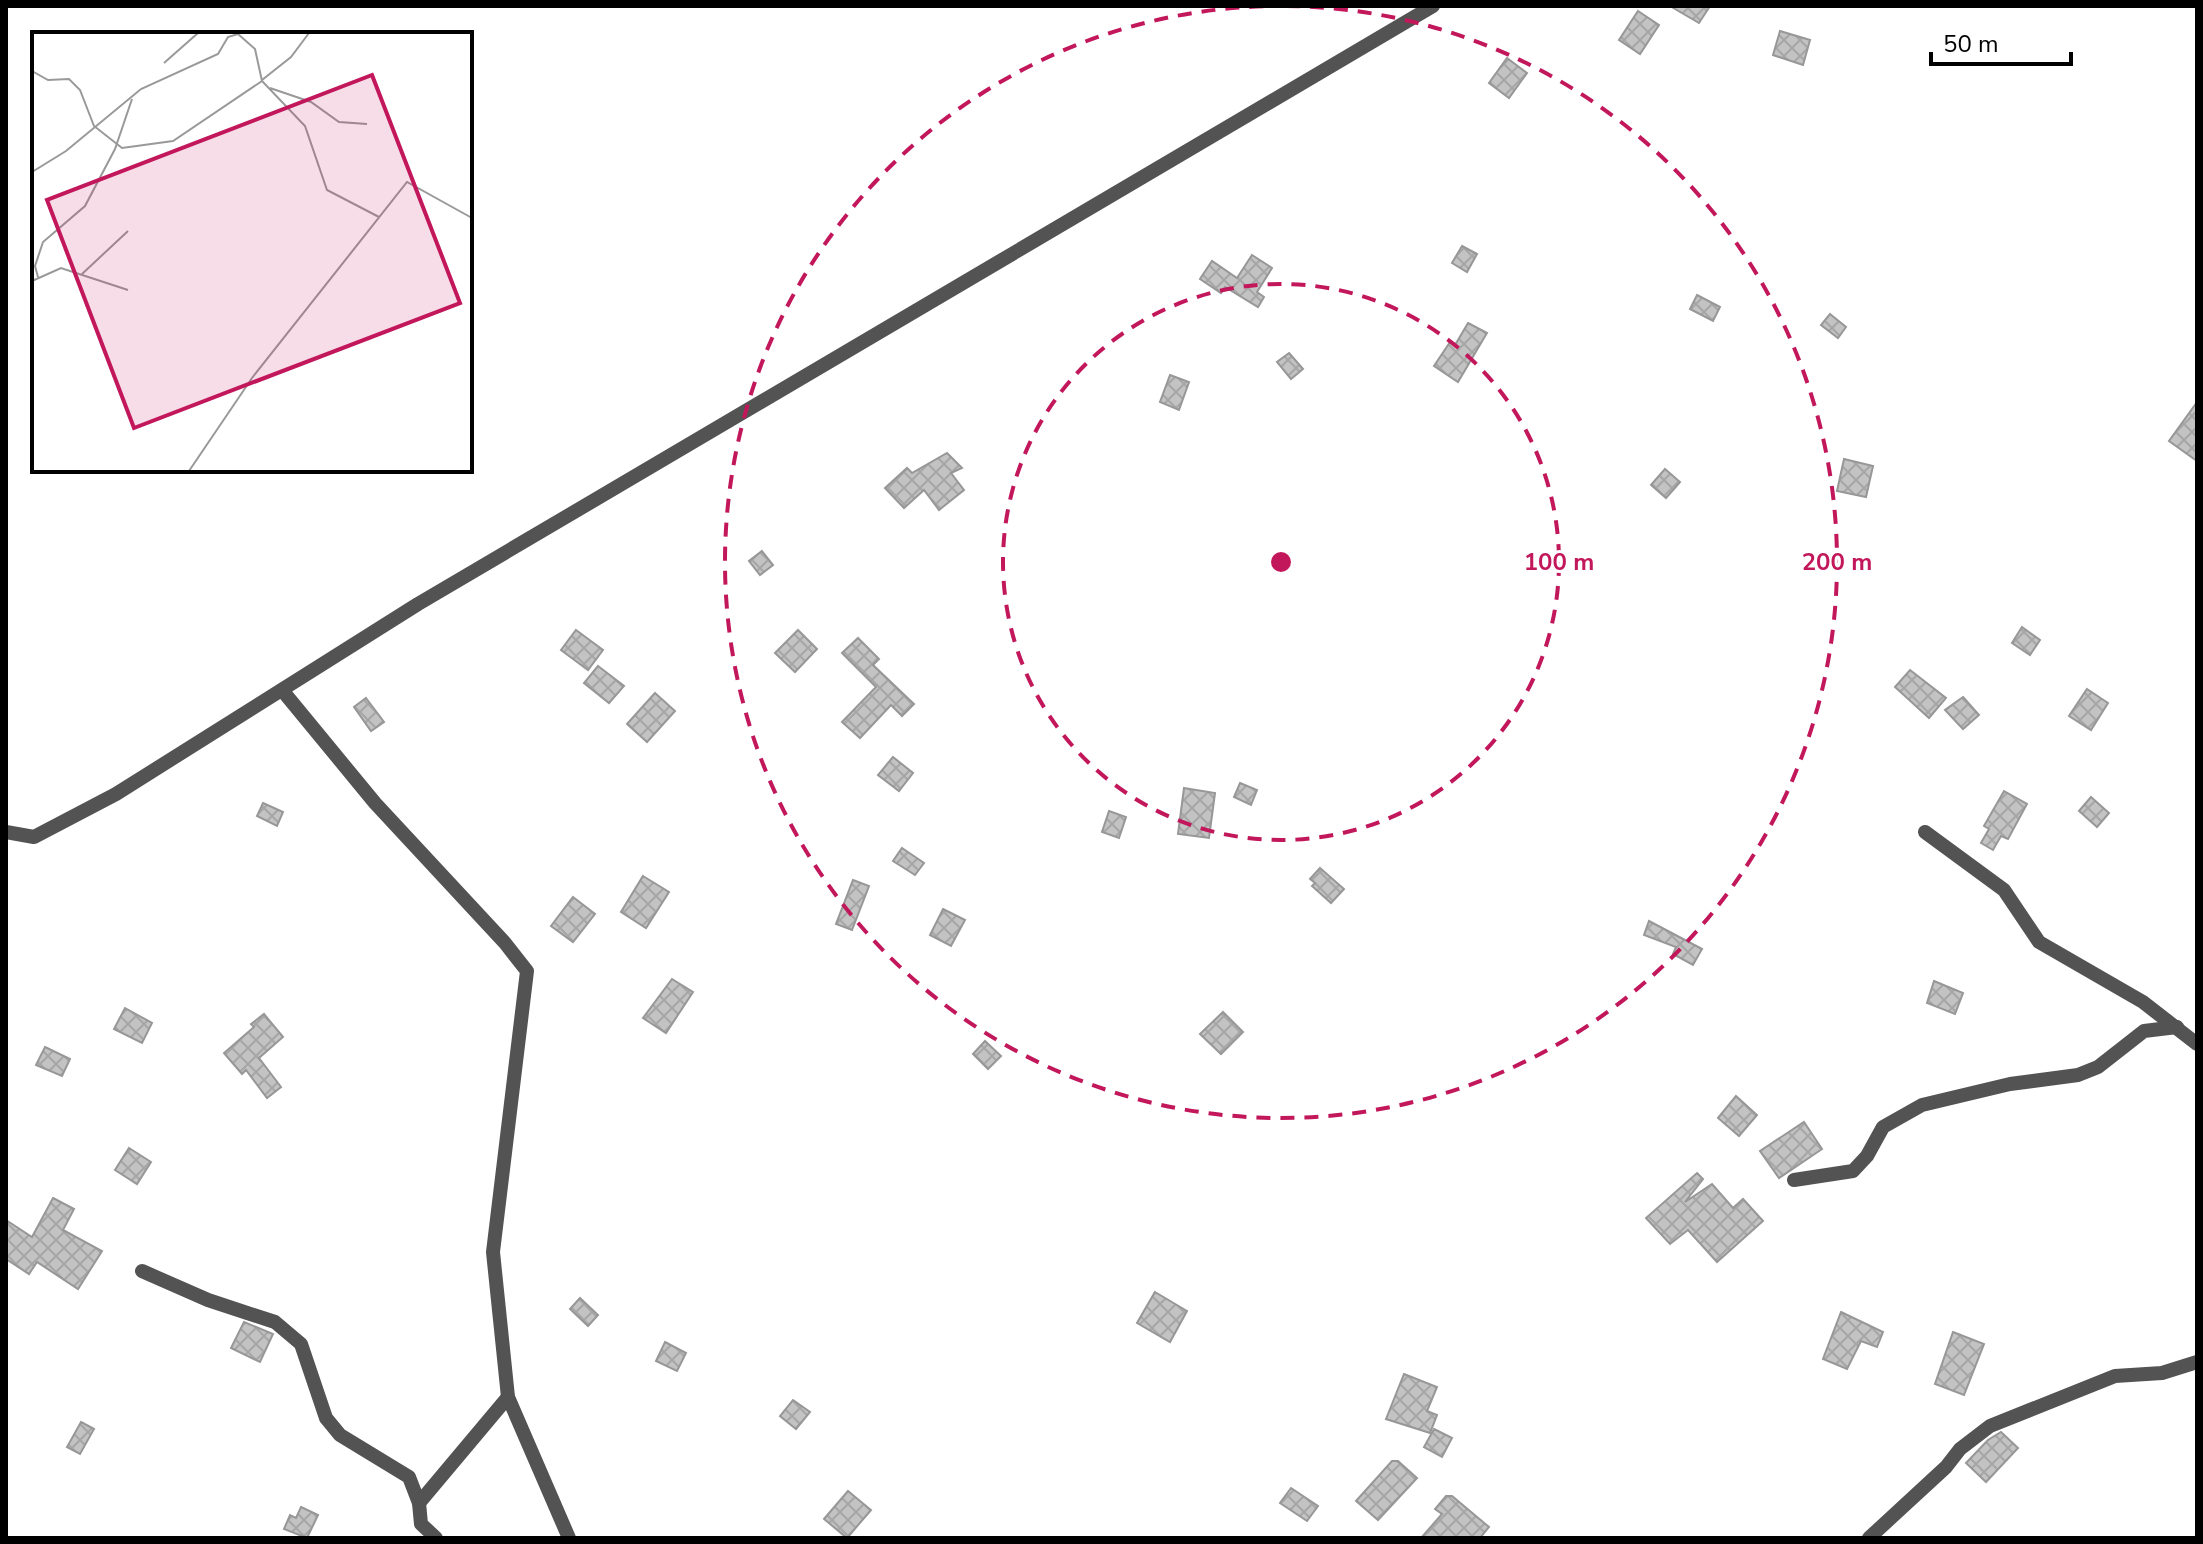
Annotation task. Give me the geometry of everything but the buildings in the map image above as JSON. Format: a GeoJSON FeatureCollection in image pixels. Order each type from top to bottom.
{"type":"FeatureCollection","features":[{"type":"Feature","properties":{"kind":"street"},"geometry":{"type":"LineString","coordinates":[[6,832],[34,837],[116,794],[432,596],[1433,6]]}},
{"type":"Feature","properties":{"kind":"street"},"geometry":{"type":"LineString","coordinates":[[282,690],[375,803],[505,943],[527,971],[493,1252],[508,1397],[569,1538]]}},
{"type":"Feature","properties":{"kind":"street"},"geometry":{"type":"LineString","coordinates":[[1925,832],[2004,890],[2039,942],[2143,1002],[2197,1044]]}},
{"type":"Feature","properties":{"kind":"street"},"geometry":{"type":"LineString","coordinates":[[1794,1180],[1853,1171],[1867,1156],[1883,1127],[1922,1105],[2010,1084],[2078,1075],[2098,1067],[2144,1031],[2177,1027]]}},
{"type":"Feature","properties":{"kind":"street"},"geometry":{"type":"LineString","coordinates":[[142,1271],[208,1300],[275,1322],[301,1344],[326,1418],[340,1435],[409,1477],[419,1503],[421,1524],[436,1538]]}},
{"type":"Feature","properties":{"kind":"street"},"geometry":{"type":"LineString","coordinates":[[1869,1538],[1946,1467],[1960,1449],[1990,1426],[2115,1376],[2162,1373],[2197,1362]]}},
{"type":"Feature","properties":{"kind":"street"},"geometry":{"type":"LineString","coordinates":[[419,1503],[508,1397]]}}]}
